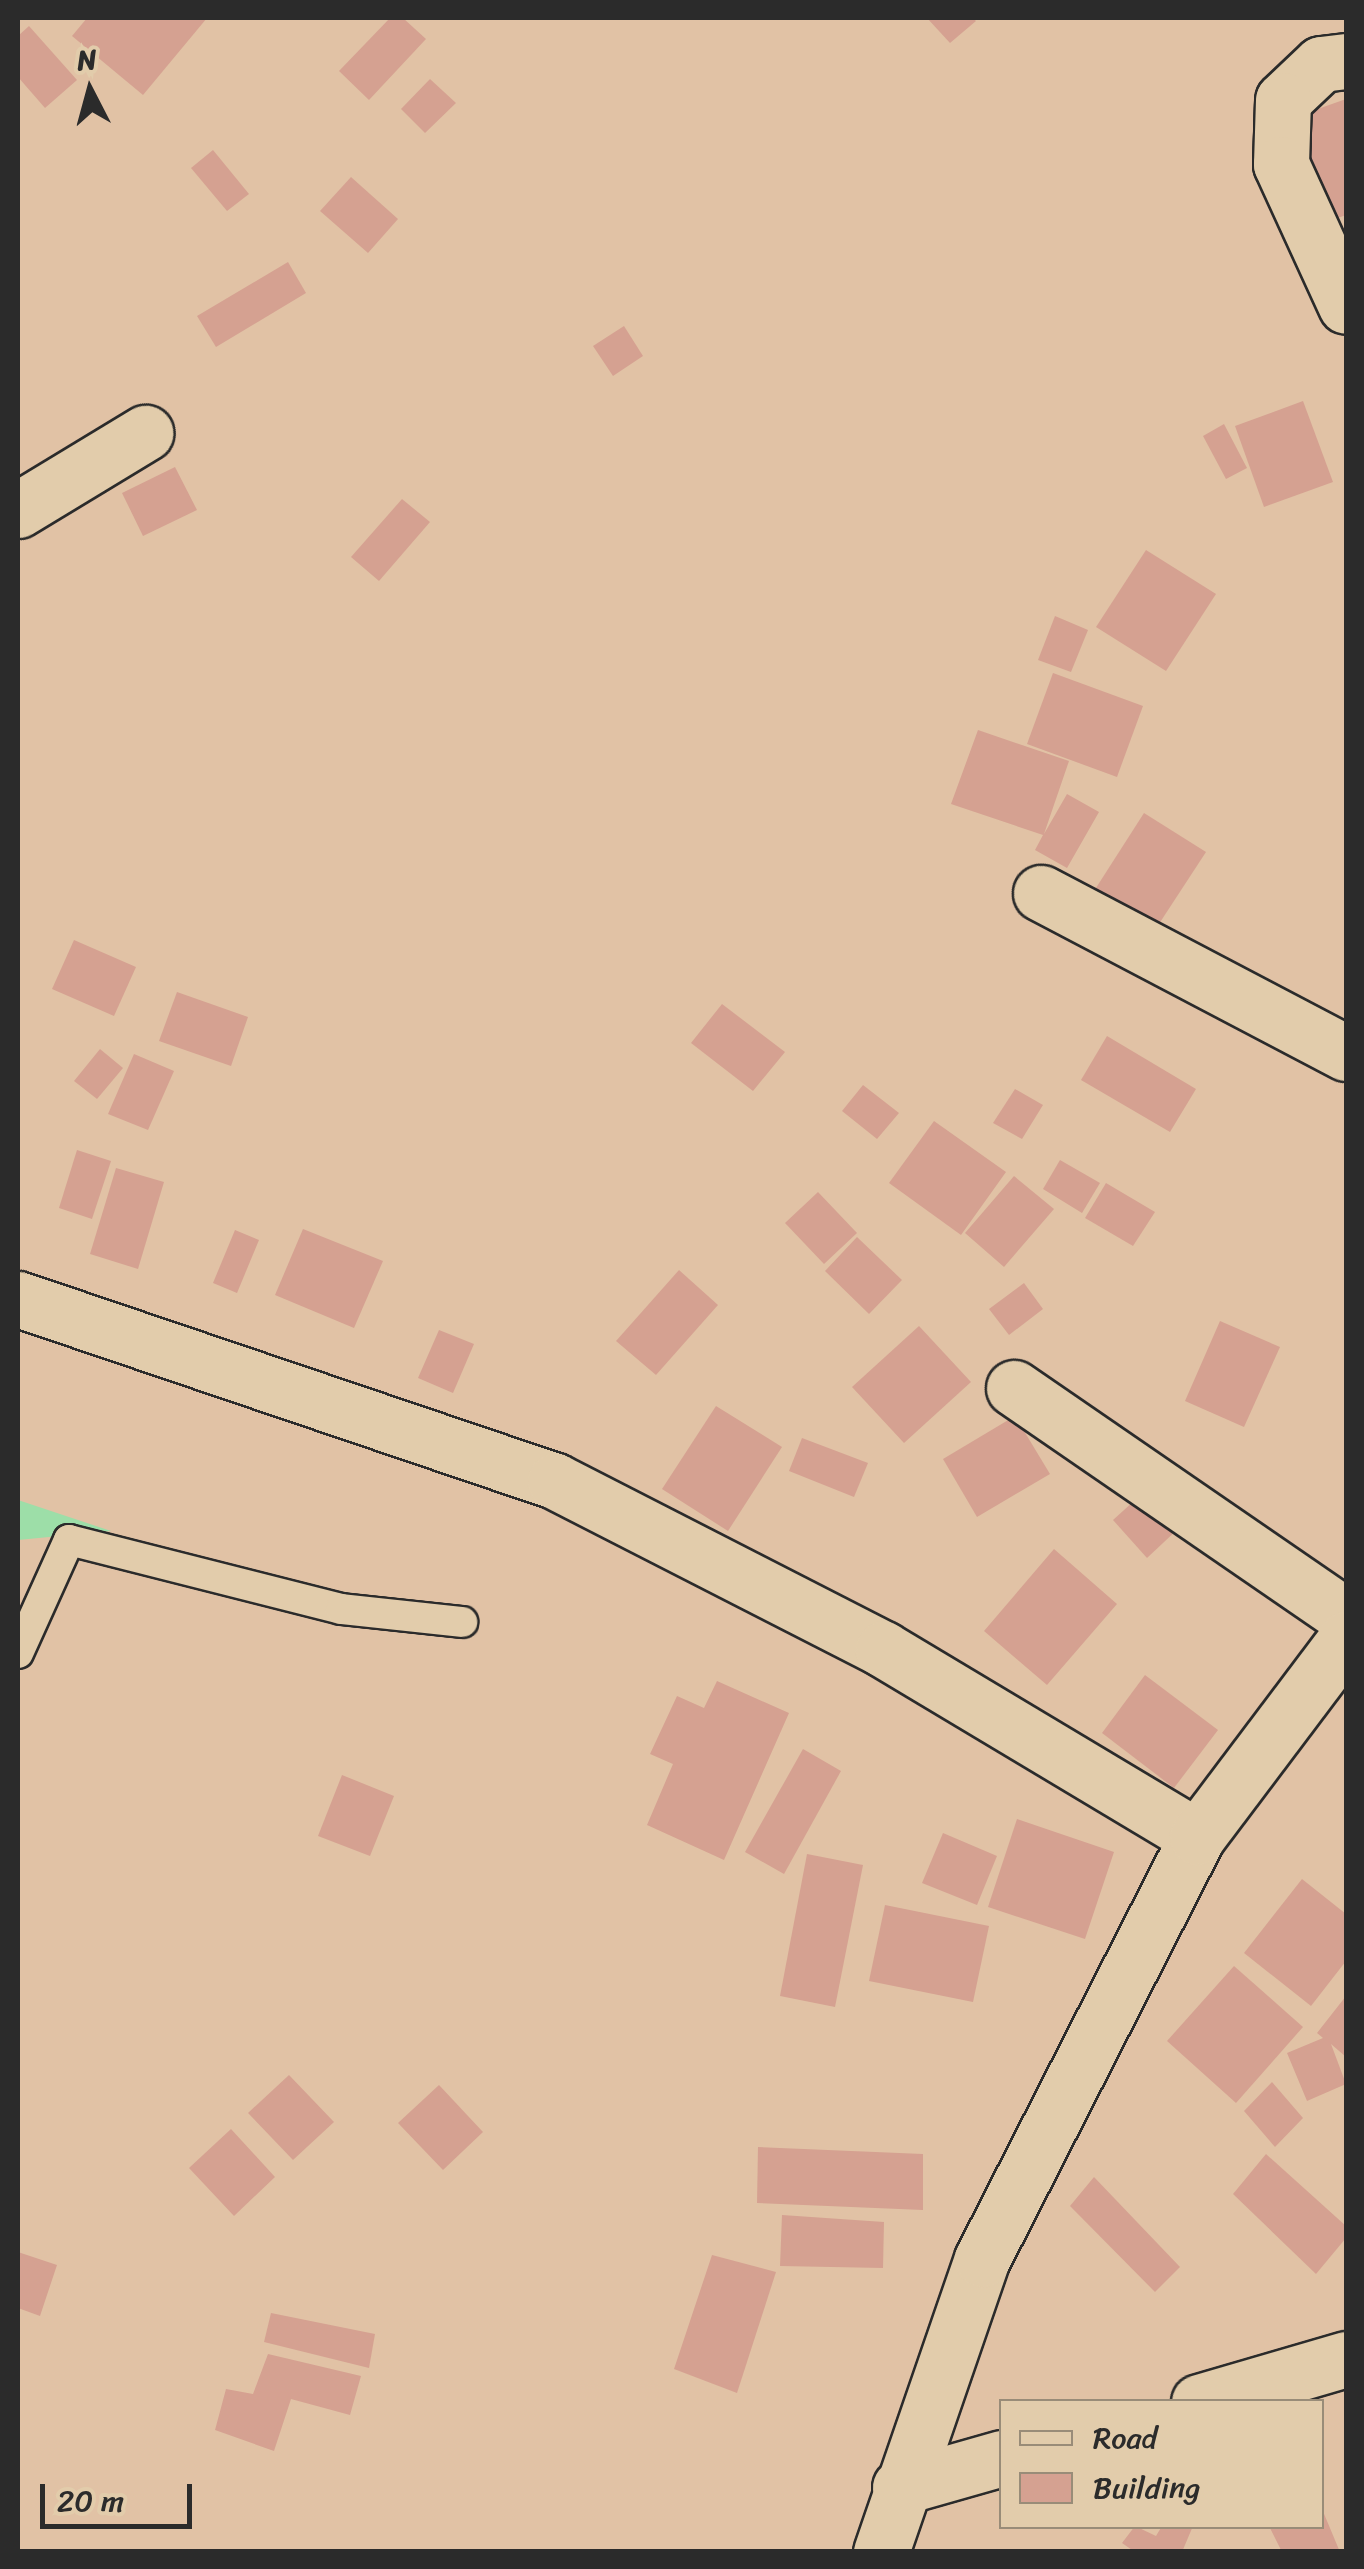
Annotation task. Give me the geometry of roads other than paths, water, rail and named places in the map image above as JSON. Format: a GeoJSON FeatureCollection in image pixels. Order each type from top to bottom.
{"type":"FeatureCollection","features":[{"type":"Feature","properties":{"kind":"street"},"geometry":{"type":"LineString","coordinates":[[1346,61],[1320,64],[1284,100],[1281,164],[1346,306]]}},
{"type":"Feature","properties":{"kind":"street"},"geometry":{"type":"LineString","coordinates":[[18,510],[146,433]]}},
{"type":"Feature","properties":{"kind":"street"},"geometry":{"type":"LineString","coordinates":[[1041,894],[1346,1053]]}},
{"type":"Feature","properties":{"kind":"street"},"geometry":{"type":"LineString","coordinates":[[18,1298],[555,1481],[883,1649],[1197,1837]]}},
{"type":"Feature","properties":{"kind":"street"},"geometry":{"type":"LineString","coordinates":[[1014,1388],[1346,1616]]}},
{"type":"Feature","properties":{"kind":"street"},"geometry":{"type":"LineString","coordinates":[[882,2552],[900,2487],[982,2259],[1197,1837],[1346,1639]]}},
{"type":"Feature","properties":{"kind":"street"},"geometry":{"type":"LineString","coordinates":[[1210,2399],[1346,2360]]}},
{"type":"Feature","properties":{"kind":"street"},"geometry":{"type":"LineString","coordinates":[[900,2487],[999,2459]]}},
{"type":"Feature","properties":{"kind":"lane"},"geometry":{"type":"LineString","coordinates":[[18,1653],[69,1540],[340,1608],[462,1622]]}}]}
